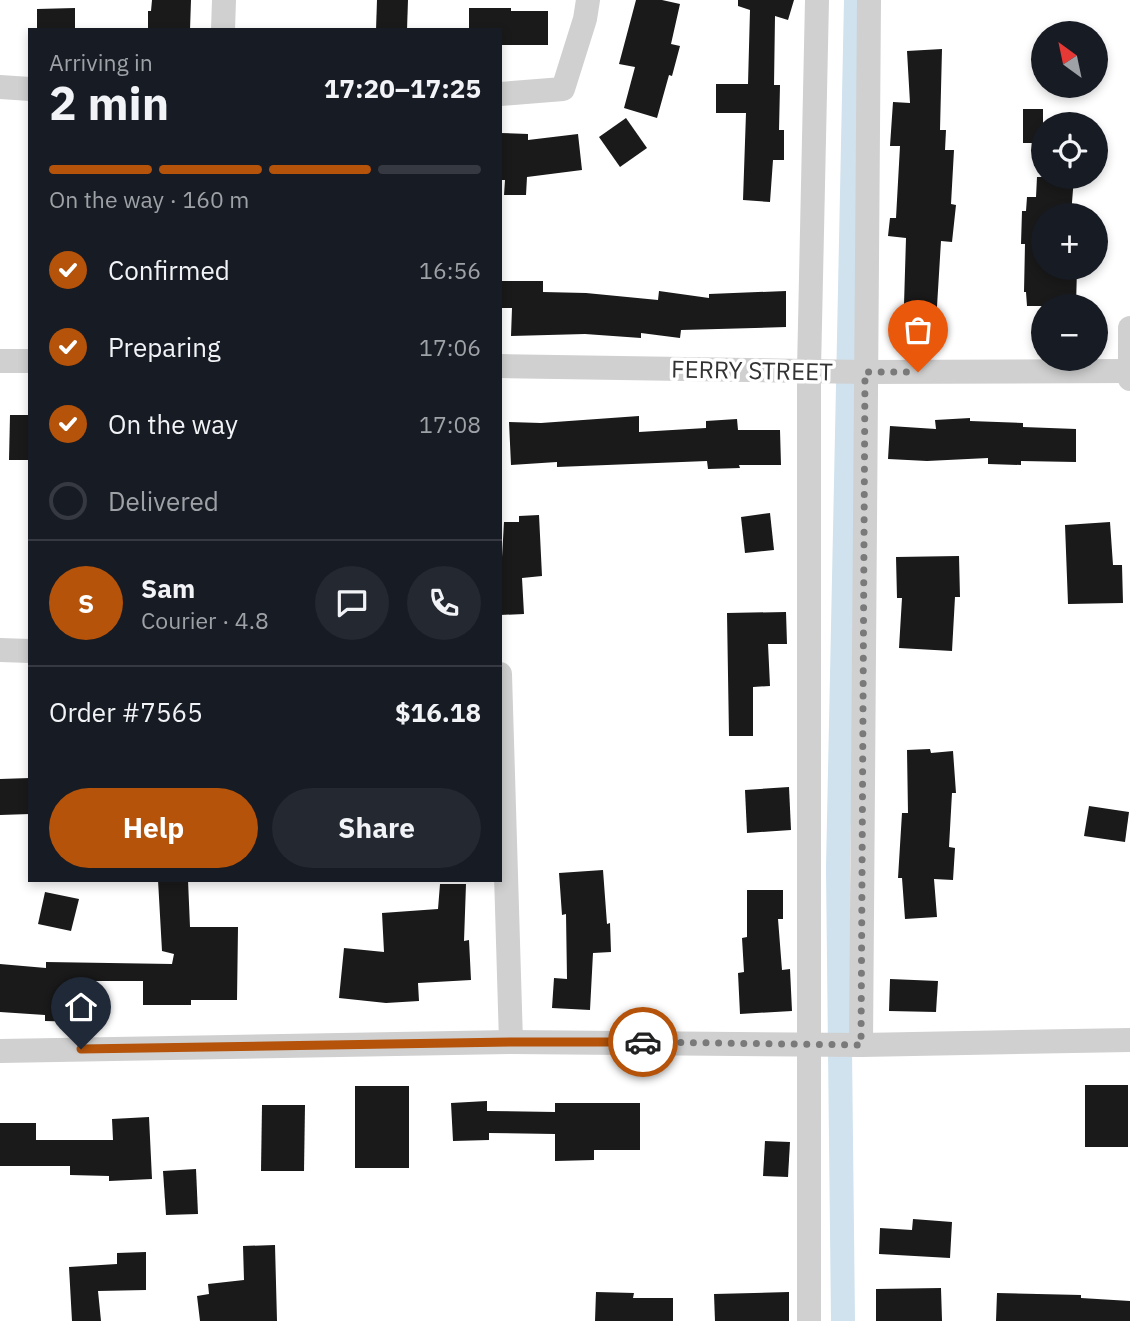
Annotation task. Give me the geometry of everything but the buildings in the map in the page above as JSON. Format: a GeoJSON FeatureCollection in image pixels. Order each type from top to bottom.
{"type":"FeatureCollection","features":[{"type":"Feature","properties":{"kind":"street"},"geometry":{"type":"LineString","coordinates":[[223,28],[224,0]]}},
{"type":"Feature","properties":{"kind":"street"},"geometry":{"type":"LineString","coordinates":[[502,94],[563,89],[585,19],[588,0]]}},
{"type":"Feature","properties":{"kind":"street"},"geometry":{"type":"LineString","coordinates":[[809,1321],[809,370],[817,0]]}},
{"type":"Feature","properties":{"kind":"street"},"geometry":{"type":"LineString","coordinates":[[861,1045],[869,0]]}},
{"type":"Feature","properties":{"kind":"street"},"geometry":{"type":"LineString","coordinates":[[0,87],[28,89]]}},
{"type":"Feature","properties":{"kind":"street"},"geometry":{"type":"LineString","coordinates":[[1130,328],[1130,374]]}},
{"type":"Feature","properties":{"kind":"street"},"geometry":{"type":"LineString","coordinates":[[0,361],[28,361]]}},
{"type":"Feature","properties":{"kind":"street","name":"FERRY STREET"},"geometry":{"type":"LineString","coordinates":[[502,366],[1130,374]]}},
{"type":"Feature","properties":{"kind":"street"},"geometry":{"type":"LineString","coordinates":[[0,650],[28,651]]}},
{"type":"Feature","properties":{"kind":"street"},"geometry":{"type":"LineString","coordinates":[[502,741],[511,1042]]}},
{"type":"Feature","properties":{"kind":"street"},"geometry":{"type":"LineString","coordinates":[[0,1051],[511,1042],[861,1045],[1130,1041]]}},
{"type":"Feature","properties":{"kind":"waterway"},"geometry":{"type":"LineString","coordinates":[[843,1321],[838,868],[856,0]]}},
{"type":"Feature","properties":{"kind":"way so far"},"geometry":{"type":"LineString","coordinates":[[643,1042],[861,1045],[865,372],[918,372]]}},
{"type":"Feature","properties":{"kind":"route"},"geometry":{"type":"LineString","coordinates":[[81,1049],[643,1042]]}}]}
